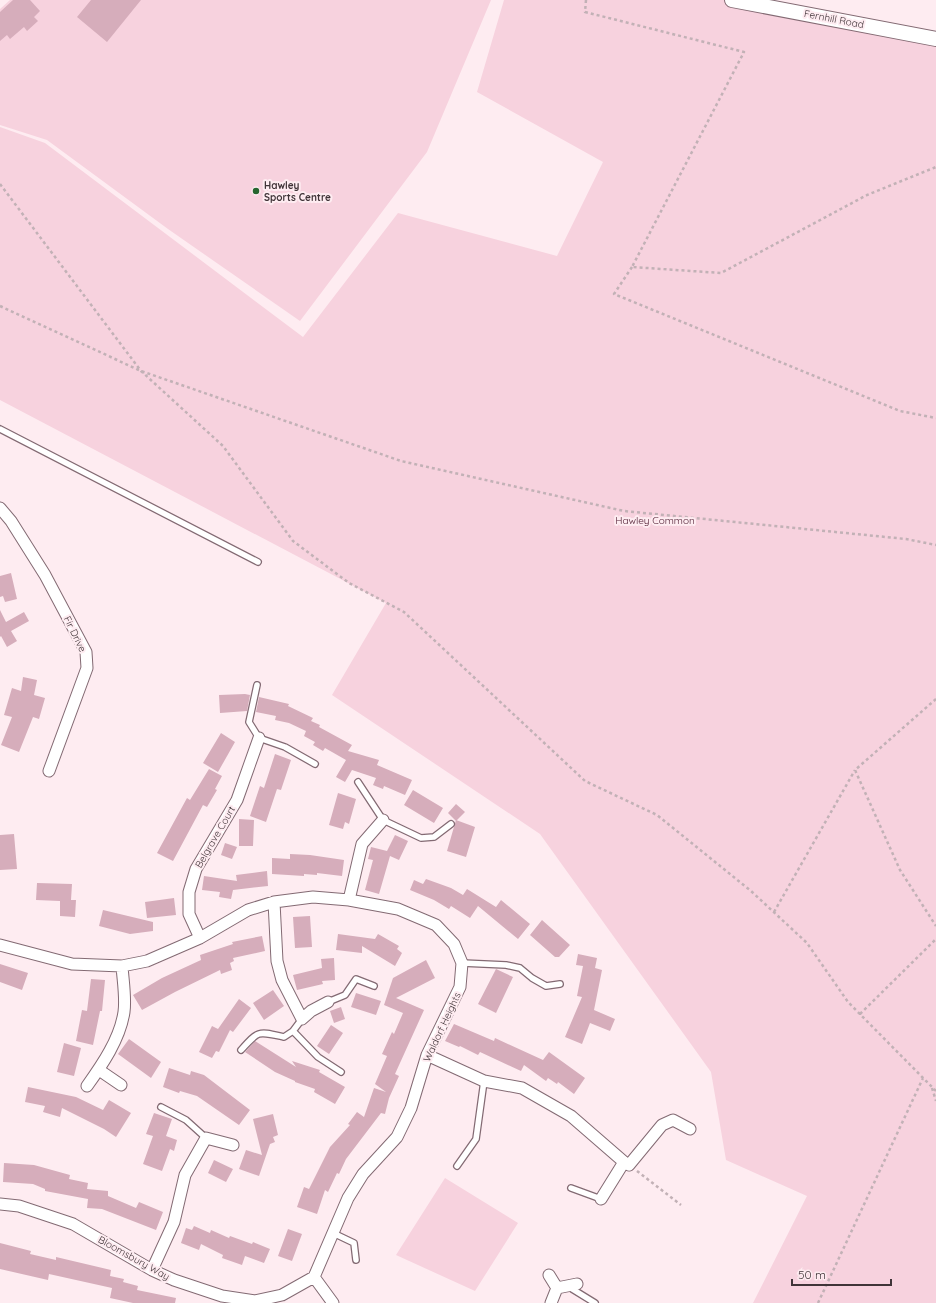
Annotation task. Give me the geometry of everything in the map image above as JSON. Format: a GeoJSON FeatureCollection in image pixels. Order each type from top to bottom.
{"type":"FeatureCollection","features":[{"type":"Feature","properties":{"kind":"street","name":"Fernhill Road"},"geometry":{"type":"LineString","coordinates":[[732,0],[936,39]]}},
{"type":"Feature","properties":{"kind":"street","name":"Fir Drive"},"geometry":{"type":"LineString","coordinates":[[0,508],[11,521],[45,575],[86,652],[87,668],[48,771]]}},
{"type":"Feature","properties":{"kind":"street","name":"Belgrave Court"},"geometry":{"type":"LineString","coordinates":[[200,938],[189,914],[189,892],[196,869],[237,800],[259,738]]}},
{"type":"Feature","properties":{"kind":"street"},"geometry":{"type":"LineString","coordinates":[[348,900],[362,844],[382,820]]}},
{"type":"Feature","properties":{"kind":"street","name":"Waldorf Heights"},"geometry":{"type":"LineString","coordinates":[[0,945],[72,964],[122,966],[147,961],[200,938],[248,910],[274,902],[313,897],[348,900],[398,909],[436,925],[454,944],[462,964],[460,987],[427,1056],[411,1108],[397,1137],[363,1174],[348,1198],[314,1277]]}},
{"type":"Feature","properties":{"kind":"street"},"geometry":{"type":"LineString","coordinates":[[274,902],[277,961],[282,980],[302,1019],[311,1011],[328,1002]]}},
{"type":"Feature","properties":{"kind":"street"},"geometry":{"type":"LineString","coordinates":[[86,1086],[99,1070],[120,1030],[124,1011],[122,966]]}},
{"type":"Feature","properties":{"kind":"street"},"geometry":{"type":"LineString","coordinates":[[427,1056],[484,1081],[522,1088],[571,1116],[627,1163]]}},
{"type":"Feature","properties":{"kind":"street"},"geometry":{"type":"LineString","coordinates":[[99,1070],[121,1085]]}},
{"type":"Feature","properties":{"kind":"street"},"geometry":{"type":"LineString","coordinates":[[601,1199],[627,1163],[662,1125],[673,1120],[690,1129]]}},
{"type":"Feature","properties":{"kind":"street"},"geometry":{"type":"LineString","coordinates":[[152,1270],[174,1222],[185,1175],[206,1138],[233,1144]]}},
{"type":"Feature","properties":{"kind":"street","name":"Bloomsbury Way"},"geometry":{"type":"LineString","coordinates":[[0,1204],[19,1206],[73,1224],[152,1270],[174,1280],[222,1296],[255,1301],[282,1295],[314,1277]]}},
{"type":"Feature","properties":{"kind":"street"},"geometry":{"type":"LineString","coordinates":[[549,1275],[567,1286],[551,1303]]}},
{"type":"Feature","properties":{"kind":"street"},"geometry":{"type":"LineString","coordinates":[[314,1277],[333,1303]]}},
{"type":"Feature","properties":{"kind":"lane"},"geometry":{"type":"LineString","coordinates":[[0,429],[258,562]]}},
{"type":"Feature","properties":{"kind":"lane"},"geometry":{"type":"LineString","coordinates":[[257,685],[250,722],[259,738],[285,747],[315,764]]}},
{"type":"Feature","properties":{"kind":"lane"},"geometry":{"type":"LineString","coordinates":[[358,782],[382,820],[422,838],[434,837],[451,824]]}},
{"type":"Feature","properties":{"kind":"lane"},"geometry":{"type":"LineString","coordinates":[[462,964],[520,968],[532,978],[546,986],[560,984]]}},
{"type":"Feature","properties":{"kind":"lane"},"geometry":{"type":"LineString","coordinates":[[328,1002],[345,995],[356,979],[374,986]]}},
{"type":"Feature","properties":{"kind":"lane"},"geometry":{"type":"LineString","coordinates":[[241,1050],[256,1034],[264,1032],[284,1037],[293,1031],[302,1019]]}},
{"type":"Feature","properties":{"kind":"lane"},"geometry":{"type":"LineString","coordinates":[[293,1031],[318,1057],[341,1072]]}},
{"type":"Feature","properties":{"kind":"lane"},"geometry":{"type":"LineString","coordinates":[[457,1166],[476,1139],[484,1081]]}},
{"type":"Feature","properties":{"kind":"lane"},"geometry":{"type":"LineString","coordinates":[[161,1107],[186,1120],[206,1138]]}},
{"type":"Feature","properties":{"kind":"lane"},"geometry":{"type":"LineString","coordinates":[[571,1188],[601,1199]]}},
{"type":"Feature","properties":{"kind":"lane"},"geometry":{"type":"LineString","coordinates":[[333,1233],[354,1243],[356,1260]]}},
{"type":"Feature","properties":{"kind":"lane"},"geometry":{"type":"LineString","coordinates":[[567,1286],[596,1303]]}},
{"type":"Feature","properties":{"kind":"path"},"geometry":{"type":"LineString","coordinates":[[586,0],[585,12],[744,52],[632,267],[614,294],[900,411],[936,418]]}},
{"type":"Feature","properties":{"kind":"path"},"geometry":{"type":"LineString","coordinates":[[632,267],[721,273],[867,195],[936,166]]}},
{"type":"Feature","properties":{"kind":"path"},"geometry":{"type":"LineString","coordinates":[[0,184],[141,371],[223,446],[293,541],[349,583],[404,612],[585,781],[657,815],[752,891],[807,943],[848,1002],[936,1091]]}},
{"type":"Feature","properties":{"kind":"path"},"geometry":{"type":"LineString","coordinates":[[0,306],[141,371],[401,460],[624,510],[906,540],[936,545]]}},
{"type":"Feature","properties":{"kind":"path"},"geometry":{"type":"LineString","coordinates":[[774,912],[855,770],[936,699]]}},
{"type":"Feature","properties":{"kind":"path"},"geometry":{"type":"LineString","coordinates":[[855,770],[900,870],[936,926]]}},
{"type":"Feature","properties":{"kind":"path"},"geometry":{"type":"LineString","coordinates":[[860,1014],[936,939]]}},
{"type":"Feature","properties":{"kind":"path"},"geometry":{"type":"LineString","coordinates":[[818,1303],[923,1078]]}},
{"type":"Feature","properties":{"kind":"path"},"geometry":{"type":"LineString","coordinates":[[932,1087],[936,1101]]}},
{"type":"Feature","properties":{"kind":"path"},"geometry":{"type":"LineString","coordinates":[[627,1163],[681,1206]]}},
{"type":"Feature","properties":{"kind":"green space","name":"Hawley Sports Centre"},"geometry":{"type":"Polygon","coordinates":[[[10,0],[491,0],[427,152],[300,321],[168,229],[47,140],[0,125],[0,9],[10,0]]]}},
{"type":"Feature","properties":{"kind":"green space","name":"Hawley Common"},"geometry":{"type":"Polygon","coordinates":[[[504,0],[741,0],[936,35],[936,1303],[753,1303],[807,1196],[726,1160],[711,1072],[540,834],[332,695],[386,603],[0,400],[0,127],[45,143],[303,337],[398,213],[557,256],[603,162],[477,92],[504,0]]]}},
{"type":"Feature","properties":{"kind":"green space"},"geometry":{"type":"Polygon","coordinates":[[[445,1178],[518,1223],[475,1291],[396,1255],[445,1178]]]}},
{"type":"Feature","properties":{"kind":"building"},"geometry":{"type":"Polygon","coordinates":[[[13,0],[30,0],[40,11],[34,17],[38,21],[27,31],[24,27],[10,39],[7,35],[0,41],[0,12],[13,0]]]}},
{"type":"Feature","properties":{"kind":"building"},"geometry":{"type":"Polygon","coordinates":[[[91,0],[141,0],[107,42],[77,17],[91,0]]]}},
{"type":"Feature","properties":{"kind":"building"},"geometry":{"type":"Polygon","coordinates":[[[11,573],[17,599],[5,602],[3,596],[0,597],[0,576],[11,573]]]}},
{"type":"Feature","properties":{"kind":"building"},"geometry":{"type":"Polygon","coordinates":[[[0,610],[6,622],[24,612],[29,621],[11,631],[17,641],[7,647],[1,636],[0,637],[0,610]]]}},
{"type":"Feature","properties":{"kind":"building"},"geometry":{"type":"Polygon","coordinates":[[[23,677],[37,680],[34,695],[45,698],[39,719],[33,717],[19,752],[1,745],[12,717],[4,715],[12,688],[21,691],[23,677]]]}},
{"type":"Feature","properties":{"kind":"building"},"geometry":{"type":"Polygon","coordinates":[[[219,695],[250,695],[247,711],[220,713],[219,695]]]}},
{"type":"Feature","properties":{"kind":"building"},"geometry":{"type":"Polygon","coordinates":[[[259,697],[289,704],[288,706],[313,718],[311,721],[320,725],[319,727],[352,745],[348,751],[379,760],[377,765],[412,780],[405,795],[384,786],[383,789],[373,785],[376,778],[352,770],[345,782],[336,777],[346,760],[325,748],[323,751],[313,745],[315,742],[304,736],[306,731],[289,723],[275,720],[276,716],[256,712],[259,697]]]}},
{"type":"Feature","properties":{"kind":"building"},"geometry":{"type":"Polygon","coordinates":[[[221,733],[235,742],[218,772],[203,763],[221,733]]]}},
{"type":"Feature","properties":{"kind":"building"},"geometry":{"type":"Polygon","coordinates":[[[275,754],[291,760],[281,790],[277,789],[266,822],[250,816],[260,786],[264,788],[275,754]]]}},
{"type":"Feature","properties":{"kind":"building"},"geometry":{"type":"Polygon","coordinates":[[[209,769],[222,776],[215,789],[217,790],[207,807],[203,805],[173,861],[157,853],[187,798],[190,800],[209,769]]]}},
{"type":"Feature","properties":{"kind":"building"},"geometry":{"type":"Polygon","coordinates":[[[413,790],[443,808],[434,823],[404,805],[413,790]]]}},
{"type":"Feature","properties":{"kind":"building"},"geometry":{"type":"Polygon","coordinates":[[[338,793],[356,799],[349,824],[345,822],[343,829],[329,825],[338,793]]]}},
{"type":"Feature","properties":{"kind":"building"},"geometry":{"type":"Polygon","coordinates":[[[456,804],[465,812],[456,821],[448,813],[456,804]]]}},
{"type":"Feature","properties":{"kind":"building"},"geometry":{"type":"Polygon","coordinates":[[[239,819],[254,820],[253,846],[239,846],[239,819]]]}},
{"type":"Feature","properties":{"kind":"building"},"geometry":{"type":"Polygon","coordinates":[[[456,820],[475,827],[466,857],[447,851],[456,820]]]}},
{"type":"Feature","properties":{"kind":"building"},"geometry":{"type":"Polygon","coordinates":[[[14,834],[17,869],[0,870],[0,835],[14,834]]]}},
{"type":"Feature","properties":{"kind":"building"},"geometry":{"type":"Polygon","coordinates":[[[395,835],[408,841],[399,860],[390,856],[379,894],[365,890],[373,860],[368,859],[371,847],[387,851],[395,835]]]}},
{"type":"Feature","properties":{"kind":"building"},"geometry":{"type":"Polygon","coordinates":[[[225,843],[237,847],[232,859],[221,855],[225,843]]]}},
{"type":"Feature","properties":{"kind":"building"},"geometry":{"type":"Polygon","coordinates":[[[290,854],[310,855],[344,860],[342,876],[317,873],[317,875],[304,874],[304,876],[272,874],[272,858],[290,859],[290,854]]]}},
{"type":"Feature","properties":{"kind":"building"},"geometry":{"type":"Polygon","coordinates":[[[267,871],[268,886],[233,890],[231,899],[219,897],[220,892],[202,890],[204,876],[237,881],[236,875],[267,871]]]}},
{"type":"Feature","properties":{"kind":"building"},"geometry":{"type":"Polygon","coordinates":[[[426,879],[451,888],[463,895],[467,889],[496,907],[501,900],[530,924],[518,939],[478,906],[470,918],[451,906],[449,909],[434,900],[410,890],[414,880],[423,884],[426,879]]]}},
{"type":"Feature","properties":{"kind":"building"},"geometry":{"type":"Polygon","coordinates":[[[37,883],[72,884],[71,900],[76,900],[75,917],[60,916],[60,901],[36,900],[37,883]]]}},
{"type":"Feature","properties":{"kind":"building"},"geometry":{"type":"Polygon","coordinates":[[[174,898],[176,915],[147,918],[145,902],[174,898]]]}},
{"type":"Feature","properties":{"kind":"building"},"geometry":{"type":"Polygon","coordinates":[[[103,910],[153,922],[153,931],[130,934],[99,926],[103,910]]]}},
{"type":"Feature","properties":{"kind":"building"},"geometry":{"type":"Polygon","coordinates":[[[310,916],[312,947],[295,948],[293,917],[310,916]]]}},
{"type":"Feature","properties":{"kind":"building"},"geometry":{"type":"Polygon","coordinates":[[[542,920],[570,945],[559,957],[555,957],[530,935],[542,920]]]}},
{"type":"Feature","properties":{"kind":"building"},"geometry":{"type":"Polygon","coordinates":[[[338,934],[375,939],[378,934],[399,946],[397,949],[402,953],[395,966],[362,946],[362,953],[336,950],[338,934]]]}},
{"type":"Feature","properties":{"kind":"building"},"geometry":{"type":"Polygon","coordinates":[[[262,936],[265,951],[233,958],[234,961],[230,963],[232,970],[221,974],[220,970],[142,1010],[133,995],[162,978],[201,960],[200,955],[233,944],[232,942],[262,936]]]}},
{"type":"Feature","properties":{"kind":"building"},"geometry":{"type":"Polygon","coordinates":[[[578,954],[597,958],[595,968],[602,970],[594,1010],[615,1019],[610,1031],[590,1023],[582,1044],[565,1037],[582,997],[577,996],[583,966],[576,965],[578,954]]]}},
{"type":"Feature","properties":{"kind":"building"},"geometry":{"type":"Polygon","coordinates":[[[334,958],[335,980],[322,981],[323,984],[297,990],[293,975],[322,968],[321,959],[334,958]]]}},
{"type":"Feature","properties":{"kind":"building"},"geometry":{"type":"Polygon","coordinates":[[[426,960],[435,978],[396,998],[424,1010],[395,1074],[399,1076],[389,1098],[385,1114],[381,1113],[346,1159],[328,1192],[325,1190],[317,1214],[297,1207],[304,1187],[309,1189],[330,1147],[350,1125],[348,1124],[357,1112],[364,1117],[374,1088],[386,1092],[375,1084],[387,1056],[382,1054],[392,1032],[394,1034],[403,1013],[384,1005],[393,978],[426,960]]]}},
{"type":"Feature","properties":{"kind":"building"},"geometry":{"type":"Polygon","coordinates":[[[0,964],[28,973],[22,990],[0,982],[0,964]]]}},
{"type":"Feature","properties":{"kind":"building"},"geometry":{"type":"Polygon","coordinates":[[[496,969],[513,977],[496,1013],[478,1004],[496,969]]]}},
{"type":"Feature","properties":{"kind":"building"},"geometry":{"type":"Polygon","coordinates":[[[91,979],[105,980],[102,1011],[100,1011],[93,1045],[76,1041],[82,1010],[87,1011],[91,979]]]}},
{"type":"Feature","properties":{"kind":"building"},"geometry":{"type":"Polygon","coordinates":[[[273,990],[284,1006],[264,1020],[253,1003],[273,990]]]}},
{"type":"Feature","properties":{"kind":"building"},"geometry":{"type":"Polygon","coordinates":[[[356,993],[381,1001],[376,1015],[351,1007],[356,993]]]}},
{"type":"Feature","properties":{"kind":"building"},"geometry":{"type":"Polygon","coordinates":[[[239,999],[251,1008],[233,1032],[230,1030],[219,1052],[216,1051],[212,1058],[199,1052],[212,1026],[218,1029],[239,999]]]}},
{"type":"Feature","properties":{"kind":"building"},"geometry":{"type":"Polygon","coordinates":[[[341,1007],[345,1019],[334,1023],[330,1011],[341,1007]]]}},
{"type":"Feature","properties":{"kind":"building"},"geometry":{"type":"Polygon","coordinates":[[[454,1024],[494,1041],[495,1038],[543,1060],[549,1052],[585,1078],[574,1094],[558,1082],[557,1084],[548,1078],[546,1081],[524,1065],[521,1071],[480,1052],[478,1055],[460,1046],[459,1047],[445,1041],[454,1024]]]}},
{"type":"Feature","properties":{"kind":"building"},"geometry":{"type":"Polygon","coordinates":[[[331,1025],[343,1033],[329,1054],[317,1046],[331,1025]]]}},
{"type":"Feature","properties":{"kind":"building"},"geometry":{"type":"Polygon","coordinates":[[[129,1039],[161,1062],[151,1078],[118,1054],[129,1039]]]}},
{"type":"Feature","properties":{"kind":"building"},"geometry":{"type":"Polygon","coordinates":[[[255,1041],[296,1067],[292,1061],[320,1070],[319,1072],[345,1087],[335,1104],[314,1092],[315,1089],[295,1082],[275,1072],[245,1052],[255,1041]]]}},
{"type":"Feature","properties":{"kind":"building"},"geometry":{"type":"Polygon","coordinates":[[[64,1043],[81,1048],[74,1076],[57,1072],[64,1043]]]}},
{"type":"Feature","properties":{"kind":"building"},"geometry":{"type":"Polygon","coordinates":[[[169,1068],[190,1075],[191,1071],[204,1075],[250,1110],[239,1125],[197,1096],[180,1091],[179,1093],[163,1087],[169,1068]]]}},
{"type":"Feature","properties":{"kind":"building"},"geometry":{"type":"Polygon","coordinates":[[[28,1087],[76,1097],[103,1110],[109,1100],[131,1113],[116,1137],[104,1129],[62,1108],[60,1117],[43,1112],[45,1106],[25,1102],[28,1087]]]}},
{"type":"Feature","properties":{"kind":"building"},"geometry":{"type":"Polygon","coordinates":[[[154,1113],[172,1119],[166,1136],[177,1140],[174,1151],[170,1149],[162,1171],[143,1164],[153,1136],[146,1134],[154,1113]]]}},
{"type":"Feature","properties":{"kind":"building"},"geometry":{"type":"Polygon","coordinates":[[[273,1114],[278,1135],[273,1137],[275,1142],[270,1144],[259,1176],[239,1169],[246,1150],[262,1155],[253,1119],[273,1114]]]}},
{"type":"Feature","properties":{"kind":"building"},"geometry":{"type":"Polygon","coordinates":[[[214,1160],[233,1169],[226,1182],[208,1173],[214,1160]]]}},
{"type":"Feature","properties":{"kind":"building"},"geometry":{"type":"Polygon","coordinates":[[[4,1163],[34,1165],[70,1175],[69,1179],[88,1183],[87,1189],[108,1191],[108,1196],[136,1208],[139,1202],[163,1212],[156,1230],[102,1209],[87,1208],[88,1199],[45,1191],[45,1189],[33,1184],[3,1182],[4,1163]]]}},
{"type":"Feature","properties":{"kind":"building"},"geometry":{"type":"Polygon","coordinates":[[[194,1226],[210,1233],[211,1230],[229,1238],[230,1236],[252,1244],[253,1242],[270,1249],[264,1263],[245,1256],[242,1265],[222,1258],[223,1255],[201,1244],[199,1250],[181,1243],[186,1228],[192,1230],[194,1226]]]}},
{"type":"Feature","properties":{"kind":"building"},"geometry":{"type":"Polygon","coordinates":[[[288,1229],[302,1234],[292,1261],[278,1256],[288,1229]]]}},
{"type":"Feature","properties":{"kind":"building"},"geometry":{"type":"Polygon","coordinates":[[[0,1243],[31,1251],[30,1254],[56,1260],[56,1257],[111,1270],[110,1276],[124,1279],[123,1282],[138,1286],[137,1290],[176,1298],[175,1303],[133,1303],[110,1298],[112,1288],[49,1274],[48,1280],[0,1269],[0,1243]]]}},
{"type":"Feature","properties":{"kind":"place","name":"Hawley Sports Centre"},"geometry":{"type":"Point","coordinates":[256,191]}}]}
